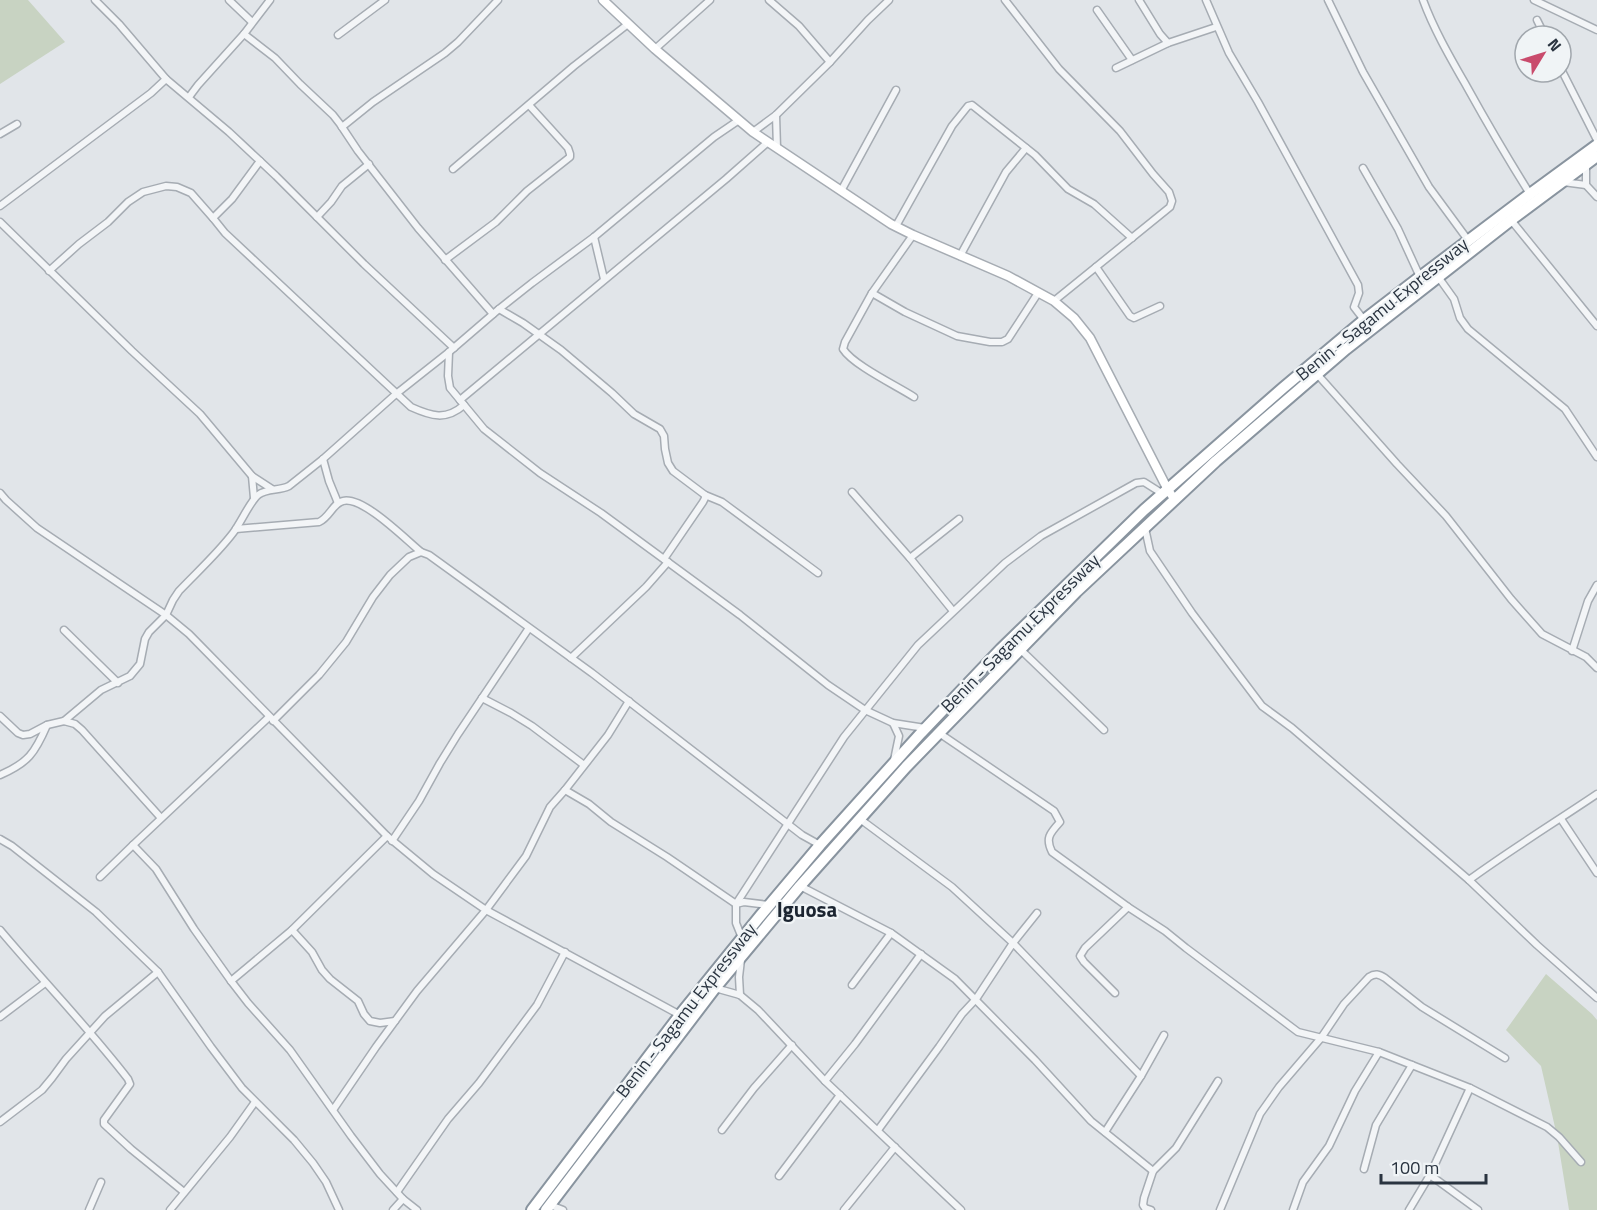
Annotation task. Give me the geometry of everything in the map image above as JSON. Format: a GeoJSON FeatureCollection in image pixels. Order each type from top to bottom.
{"type":"FeatureCollection","features":[{"type":"Feature","properties":{"kind":"highway","name":"Benin - Sagamu Expressway"},"geometry":{"type":"LineString","coordinates":[[532,1210],[680,1015],[742,938],[820,845],[925,728],[1001,649],[1144,510],[1283,388],[1343,345],[1364,321],[1420,277],[1468,240],[1532,198],[1597,145]]}},
{"type":"Feature","properties":{"kind":"highway"},"geometry":{"type":"LineString","coordinates":[[548,1207],[715,988],[800,886],[906,767],[1076,592],[1251,430],[1317,374],[1343,345],[1439,278],[1511,220],[1532,198],[1562,182],[1597,156]]}},
{"type":"Feature","properties":{"kind":"street"},"geometry":{"type":"LineString","coordinates":[[95,0],[119,24],[166,79],[260,161],[451,350]]}},
{"type":"Feature","properties":{"kind":"street"},"geometry":{"type":"LineString","coordinates":[[228,0],[252,22]]}},
{"type":"Feature","properties":{"kind":"street"},"geometry":{"type":"LineString","coordinates":[[189,97],[244,34],[270,0]]}},
{"type":"Feature","properties":{"kind":"street"},"geometry":{"type":"LineString","coordinates":[[338,35],[385,0]]}},
{"type":"Feature","properties":{"kind":"street"},"geometry":{"type":"LineString","coordinates":[[342,127],[372,102],[445,53],[498,0]]}},
{"type":"Feature","properties":{"kind":"street"},"geometry":{"type":"LineString","coordinates":[[603,0],[655,49],[753,132],[896,226],[1008,276],[1054,301],[1074,318],[1090,339],[1165,492]]}},
{"type":"Feature","properties":{"kind":"street"},"geometry":{"type":"LineString","coordinates":[[655,49],[710,0]]}},
{"type":"Feature","properties":{"kind":"street"},"geometry":{"type":"LineString","coordinates":[[770,0],[799,27],[830,62]]}},
{"type":"Feature","properties":{"kind":"street"},"geometry":{"type":"LineString","coordinates":[[753,132],[777,116],[889,0]]}},
{"type":"Feature","properties":{"kind":"street"},"geometry":{"type":"LineString","coordinates":[[1005,0],[1059,69],[1119,131],[1169,192],[1172,201],[1170,207],[1054,301]]}},
{"type":"Feature","properties":{"kind":"street"},"geometry":{"type":"LineString","coordinates":[[1139,0],[1168,43]]}},
{"type":"Feature","properties":{"kind":"street"},"geometry":{"type":"LineString","coordinates":[[1206,0],[1229,53],[1358,285],[1359,293],[1354,308],[1364,321]]}},
{"type":"Feature","properties":{"kind":"street"},"geometry":{"type":"LineString","coordinates":[[1328,0],[1363,72],[1430,188],[1468,240]]}},
{"type":"Feature","properties":{"kind":"street"},"geometry":{"type":"LineString","coordinates":[[1423,0],[1428,15],[1456,68],[1532,198]]}},
{"type":"Feature","properties":{"kind":"street"},"geometry":{"type":"LineString","coordinates":[[1534,0],[1597,30]]}},
{"type":"Feature","properties":{"kind":"street"},"geometry":{"type":"LineString","coordinates":[[1097,10],[1132,60]]}},
{"type":"Feature","properties":{"kind":"street"},"geometry":{"type":"LineString","coordinates":[[1537,20],[1539,24]]}},
{"type":"Feature","properties":{"kind":"street"},"geometry":{"type":"LineString","coordinates":[[453,169],[574,66],[628,24]]}},
{"type":"Feature","properties":{"kind":"street"},"geometry":{"type":"LineString","coordinates":[[1116,68],[1168,43],[1216,27]]}},
{"type":"Feature","properties":{"kind":"street"},"geometry":{"type":"LineString","coordinates":[[244,34],[275,58],[333,115],[418,228],[445,260],[496,311],[523,323],[539,334],[561,350],[634,414],[660,429],[664,436],[668,464],[673,471],[705,495],[722,502],[818,573]]}},
{"type":"Feature","properties":{"kind":"street"},"geometry":{"type":"LineString","coordinates":[[0,206],[151,93],[166,79]]}},
{"type":"Feature","properties":{"kind":"street"},"geometry":{"type":"LineString","coordinates":[[1569,84],[1597,140]]}},
{"type":"Feature","properties":{"kind":"street"},"geometry":{"type":"LineString","coordinates":[[841,190],[896,90]]}},
{"type":"Feature","properties":{"kind":"street"},"geometry":{"type":"LineString","coordinates":[[445,260],[496,222],[527,190],[570,157],[568,148],[529,105]]}},
{"type":"Feature","properties":{"kind":"street"},"geometry":{"type":"LineString","coordinates":[[896,226],[952,126],[968,106],[975,106],[1026,148],[1068,189],[1094,204],[1132,238]]}},
{"type":"Feature","properties":{"kind":"street"},"geometry":{"type":"LineString","coordinates":[[777,116],[777,148]]}},
{"type":"Feature","properties":{"kind":"street"},"geometry":{"type":"LineString","coordinates":[[64,721],[101,690],[130,676],[140,664],[145,639],[149,632],[166,615],[172,600],[179,591],[236,529],[254,498],[263,491],[283,489],[289,486],[496,311],[594,237],[714,137],[740,120]]}},
{"type":"Feature","properties":{"kind":"street"},"geometry":{"type":"LineString","coordinates":[[0,134],[17,124]]}},
{"type":"Feature","properties":{"kind":"street"},"geometry":{"type":"LineString","coordinates":[[49,272],[128,202],[143,192],[166,186],[177,187],[191,194],[225,233],[411,407],[428,415],[446,415],[460,409],[462,402],[539,334],[768,142]]}},
{"type":"Feature","properties":{"kind":"street"},"geometry":{"type":"LineString","coordinates":[[960,256],[1006,172],[1026,148]]}},
{"type":"Feature","properties":{"kind":"street"},"geometry":{"type":"LineString","coordinates":[[213,218],[232,199],[260,161]]}},
{"type":"Feature","properties":{"kind":"street"},"geometry":{"type":"LineString","coordinates":[[317,218],[342,186],[369,164]]}},
{"type":"Feature","properties":{"kind":"street"},"geometry":{"type":"LineString","coordinates":[[1586,164],[1586,185]]}},
{"type":"Feature","properties":{"kind":"street"},"geometry":{"type":"LineString","coordinates":[[1363,168],[1398,229],[1420,277]]}},
{"type":"Feature","properties":{"kind":"street"},"geometry":{"type":"LineString","coordinates":[[1562,182],[1586,185],[1597,197]]}},
{"type":"Feature","properties":{"kind":"street"},"geometry":{"type":"LineString","coordinates":[[1511,220],[1597,326]]}},
{"type":"Feature","properties":{"kind":"street"},"geometry":{"type":"LineString","coordinates":[[0,222],[49,272],[200,414],[252,476],[273,490]]}},
{"type":"Feature","properties":{"kind":"street"},"geometry":{"type":"LineString","coordinates":[[913,235],[872,293],[843,349],[857,363],[914,397]]}},
{"type":"Feature","properties":{"kind":"street"},"geometry":{"type":"LineString","coordinates":[[594,237],[604,279]]}},
{"type":"Feature","properties":{"kind":"street"},"geometry":{"type":"LineString","coordinates":[[1096,267],[1130,316],[1134,318],[1160,306]]}},
{"type":"Feature","properties":{"kind":"street"},"geometry":{"type":"LineString","coordinates":[[1439,278],[1454,299],[1460,318],[1468,329],[1565,409],[1597,457]]}},
{"type":"Feature","properties":{"kind":"street"},"geometry":{"type":"LineString","coordinates":[[872,293],[905,312],[957,336],[1002,342],[1008,339],[1038,292]]}},
{"type":"Feature","properties":{"kind":"street"},"geometry":{"type":"LineString","coordinates":[[451,350],[448,376],[450,388],[484,429],[540,473],[601,513],[741,615],[828,685],[865,710],[893,723],[925,728]]}},
{"type":"Feature","properties":{"kind":"street"},"geometry":{"type":"LineString","coordinates":[[1317,374],[1446,516],[1510,599],[1542,634],[1586,657],[1597,668]]}},
{"type":"Feature","properties":{"kind":"street"},"geometry":{"type":"LineString","coordinates":[[323,459],[338,503]]}},
{"type":"Feature","properties":{"kind":"street"},"geometry":{"type":"LineString","coordinates":[[252,476],[254,498]]}},
{"type":"Feature","properties":{"kind":"street"},"geometry":{"type":"LineString","coordinates":[[742,938],[736,922],[736,904],[834,751],[918,645],[1005,563],[1041,536],[1136,483],[1144,482],[1165,492],[1175,500]]}},
{"type":"Feature","properties":{"kind":"street"},"geometry":{"type":"LineString","coordinates":[[852,492],[953,610]]}},
{"type":"Feature","properties":{"kind":"street"},"geometry":{"type":"LineString","coordinates":[[0,493],[37,528],[166,615],[189,634],[389,839],[433,874],[486,910],[680,1015],[683,1030]]}},
{"type":"Feature","properties":{"kind":"street"},"geometry":{"type":"LineString","coordinates":[[571,658],[646,587],[666,560],[703,502],[705,495]]}},
{"type":"Feature","properties":{"kind":"street"},"geometry":{"type":"LineString","coordinates":[[236,529],[318,522],[327,518],[341,501],[351,501],[369,508],[421,552],[429,555],[571,658],[801,835],[820,845]]}},
{"type":"Feature","properties":{"kind":"street"},"geometry":{"type":"LineString","coordinates":[[910,558],[958,519]]}},
{"type":"Feature","properties":{"kind":"street"},"geometry":{"type":"LineString","coordinates":[[1145,528],[1150,551],[1192,613],[1262,706],[1292,728],[1469,880],[1536,945],[1597,998]]}},
{"type":"Feature","properties":{"kind":"street"},"geometry":{"type":"LineString","coordinates":[[100,877],[161,818],[319,675],[346,642],[372,597],[390,575],[409,557],[421,552]]}},
{"type":"Feature","properties":{"kind":"street"},"geometry":{"type":"LineString","coordinates":[[1572,651],[1588,600],[1597,585]]}},
{"type":"Feature","properties":{"kind":"street"},"geometry":{"type":"LineString","coordinates":[[231,981],[292,930],[389,839],[419,801],[440,763],[529,628]]}},
{"type":"Feature","properties":{"kind":"street"},"geometry":{"type":"LineString","coordinates":[[64,630],[118,682]]}},
{"type":"Feature","properties":{"kind":"street"},"geometry":{"type":"LineString","coordinates":[[1021,650],[1104,730]]}},
{"type":"Feature","properties":{"kind":"street"},"geometry":{"type":"LineString","coordinates":[[482,698],[532,726],[584,765]]}},
{"type":"Feature","properties":{"kind":"street"},"geometry":{"type":"LineString","coordinates":[[333,1110],[417,992],[486,910],[526,856],[550,807],[608,735],[629,702]]}},
{"type":"Feature","properties":{"kind":"street"},"geometry":{"type":"LineString","coordinates":[[0,716],[18,734],[23,735],[30,734],[47,724],[64,721],[75,724],[161,818]]}},
{"type":"Feature","properties":{"kind":"street"},"geometry":{"type":"LineString","coordinates":[[893,723],[899,736],[894,763]]}},
{"type":"Feature","properties":{"kind":"street"},"geometry":{"type":"LineString","coordinates":[[0,775],[16,768],[28,759],[38,745],[47,724]]}},
{"type":"Feature","properties":{"kind":"street"},"geometry":{"type":"LineString","coordinates":[[939,734],[1054,811],[1060,822],[1048,837],[1048,844],[1052,852],[1165,931],[1298,1032],[1379,1052],[1470,1088],[1547,1127],[1581,1162]]}},
{"type":"Feature","properties":{"kind":"street"},"geometry":{"type":"LineString","coordinates":[[565,790],[736,904],[744,902],[769,906]]}},
{"type":"Feature","properties":{"kind":"street"},"geometry":{"type":"LineString","coordinates":[[1469,880],[1505,853],[1597,794]]}},
{"type":"Feature","properties":{"kind":"street"},"geometry":{"type":"LineString","coordinates":[[860,819],[952,887],[1013,943],[1141,1076]]}},
{"type":"Feature","properties":{"kind":"street"},"geometry":{"type":"LineString","coordinates":[[1561,819],[1597,873]]}},
{"type":"Feature","properties":{"kind":"street"},"geometry":{"type":"LineString","coordinates":[[0,838],[96,912],[158,972],[242,1088],[294,1140],[313,1163],[326,1182],[339,1210]]}},
{"type":"Feature","properties":{"kind":"street"},"geometry":{"type":"LineString","coordinates":[[133,845],[156,868],[194,929],[231,981],[291,1050],[380,1174],[403,1199],[417,1210]]}},
{"type":"Feature","properties":{"kind":"street"},"geometry":{"type":"LineString","coordinates":[[800,886],[891,933],[955,979],[1091,1121],[1153,1171]]}},
{"type":"Feature","properties":{"kind":"street"},"geometry":{"type":"LineString","coordinates":[[1114,993],[1080,956],[1085,948],[1128,907]]}},
{"type":"Feature","properties":{"kind":"street"},"geometry":{"type":"LineString","coordinates":[[878,1130],[962,1014],[976,999],[1013,943],[1037,914]]}},
{"type":"Feature","properties":{"kind":"street"},"geometry":{"type":"LineString","coordinates":[[0,930],[103,1046],[128,1079],[130,1084],[104,1120],[104,1124],[184,1192]]}},
{"type":"Feature","properties":{"kind":"street"},"geometry":{"type":"LineString","coordinates":[[292,930],[312,952],[326,975],[358,1001],[370,1021],[380,1023],[395,1021]]}},
{"type":"Feature","properties":{"kind":"street"},"geometry":{"type":"LineString","coordinates":[[852,986],[891,933]]}},
{"type":"Feature","properties":{"kind":"street"},"geometry":{"type":"LineString","coordinates":[[397,1192],[448,1119],[479,1083],[537,1005],[565,952]]}},
{"type":"Feature","properties":{"kind":"street"},"geometry":{"type":"LineString","coordinates":[[825,1081],[921,954]]}},
{"type":"Feature","properties":{"kind":"street"},"geometry":{"type":"LineString","coordinates":[[740,995],[741,956]]}},
{"type":"Feature","properties":{"kind":"street"},"geometry":{"type":"LineString","coordinates":[[0,1122],[42,1090],[66,1059],[105,1016],[158,972]]}},
{"type":"Feature","properties":{"kind":"street"},"geometry":{"type":"LineString","coordinates":[[1220,1210],[1260,1114],[1279,1087],[1321,1038],[1344,1004],[1374,974],[1380,974],[1422,1006],[1505,1058]]}},
{"type":"Feature","properties":{"kind":"street"},"geometry":{"type":"LineString","coordinates":[[0,1017],[45,982]]}},
{"type":"Feature","properties":{"kind":"street"},"geometry":{"type":"LineString","coordinates":[[715,988],[740,995],[758,1011],[825,1081],[961,1210]]}},
{"type":"Feature","properties":{"kind":"street"},"geometry":{"type":"LineString","coordinates":[[1106,1132],[1164,1035]]}},
{"type":"Feature","properties":{"kind":"street"},"geometry":{"type":"LineString","coordinates":[[722,1130],[754,1088],[792,1045]]}},
{"type":"Feature","properties":{"kind":"street"},"geometry":{"type":"LineString","coordinates":[[1293,1210],[1303,1182],[1329,1146],[1355,1091],[1379,1052]]}},
{"type":"Feature","properties":{"kind":"street"},"geometry":{"type":"LineString","coordinates":[[1364,1169],[1376,1125],[1412,1065]]}},
{"type":"Feature","properties":{"kind":"street"},"geometry":{"type":"LineString","coordinates":[[1151,1210],[1143,1205],[1153,1171],[1176,1148],[1218,1081]]}},
{"type":"Feature","properties":{"kind":"street"},"geometry":{"type":"LineString","coordinates":[[1409,1210],[1430,1175],[1470,1088]]}},
{"type":"Feature","properties":{"kind":"street"},"geometry":{"type":"LineString","coordinates":[[779,1176],[840,1095]]}},
{"type":"Feature","properties":{"kind":"street"},"geometry":{"type":"LineString","coordinates":[[170,1210],[230,1137],[255,1102]]}},
{"type":"Feature","properties":{"kind":"street"},"geometry":{"type":"LineString","coordinates":[[844,1210],[895,1147]]}},
{"type":"Feature","properties":{"kind":"street"},"geometry":{"type":"LineString","coordinates":[[1430,1175],[1478,1210]]}},
{"type":"Feature","properties":{"kind":"street"},"geometry":{"type":"LineString","coordinates":[[89,1210],[101,1182]]}},
{"type":"Feature","properties":{"kind":"street"},"geometry":{"type":"LineString","coordinates":[[393,1210],[403,1199]]}},
{"type":"Feature","properties":{"kind":"street"},"geometry":{"type":"LineString","coordinates":[[548,1207],[563,1210]]}},
{"type":"Feature","properties":{"kind":"green space"},"geometry":{"type":"Polygon","coordinates":[[[0,0],[28,0],[65,42],[0,84],[0,0]]]}},
{"type":"Feature","properties":{"kind":"green space"},"geometry":{"type":"Polygon","coordinates":[[[1546,974],[1597,1020],[1597,1210],[1569,1210],[1557,1136],[1541,1066],[1506,1030],[1546,974]]]}},
{"type":"Feature","properties":{"kind":"district","name":"Iguosa"},"geometry":{"type":"Point","coordinates":[807,909]}}]}
